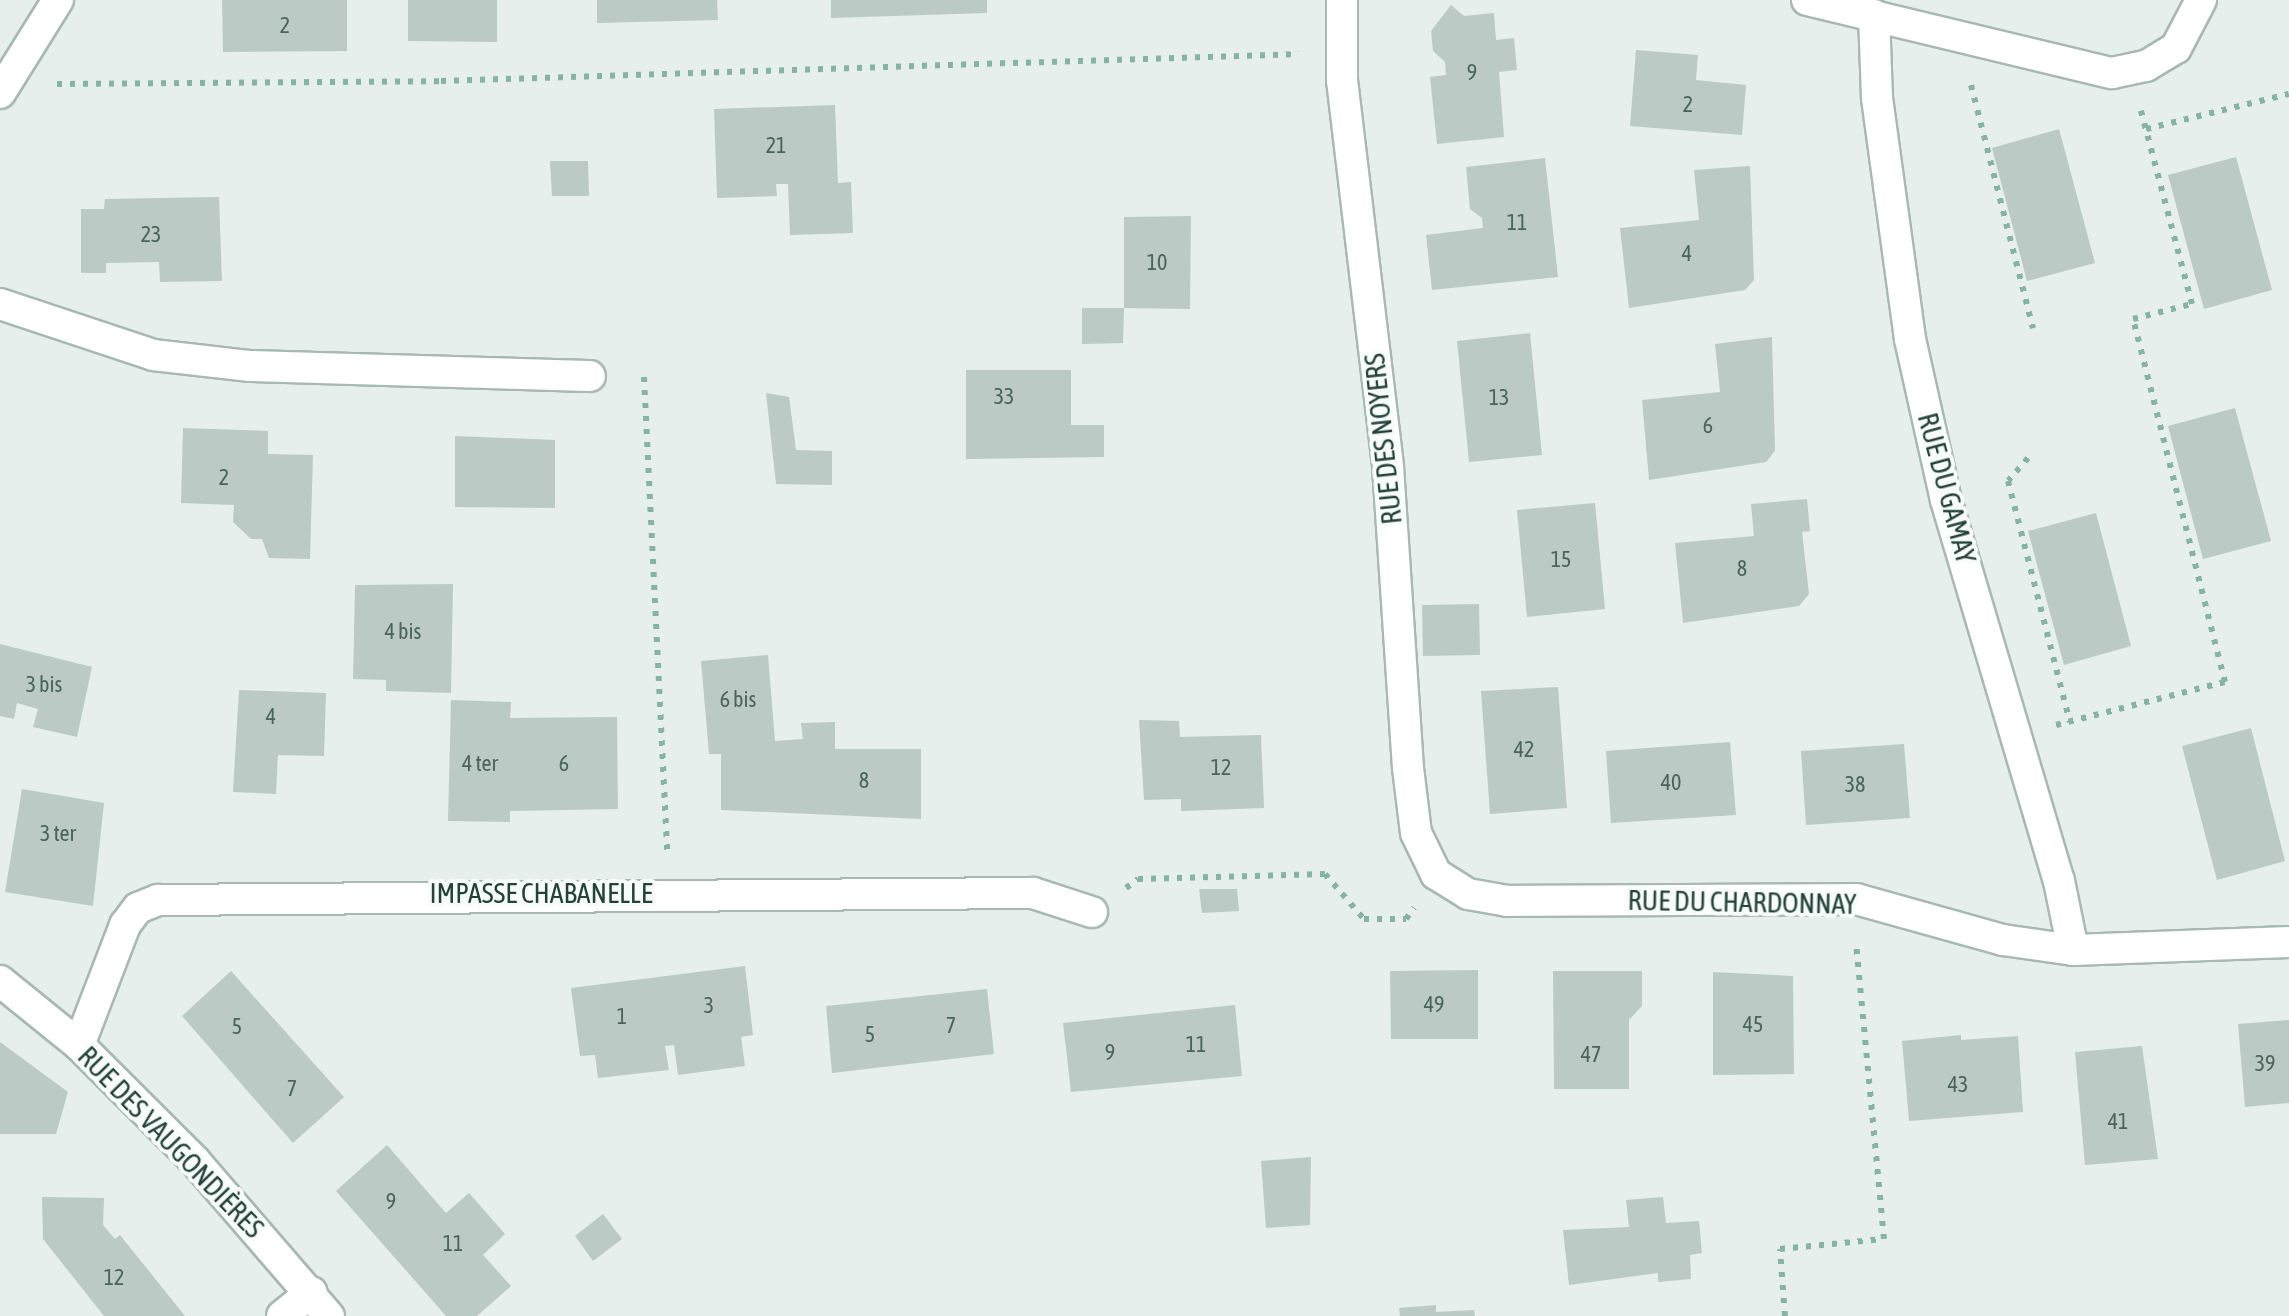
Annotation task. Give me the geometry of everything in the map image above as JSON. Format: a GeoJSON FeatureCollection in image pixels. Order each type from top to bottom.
{"type":"FeatureCollection","features":[{"type":"Feature","properties":{"kind":"street"},"geometry":{"type":"LineString","coordinates":[[6,84],[58,0]]}},
{"type":"Feature","properties":{"kind":"street","name":"RUE DES NOYERS"},"geometry":{"type":"LineString","coordinates":[[1342,0],[1342,46],[1388,467],[1410,785],[1416,833],[1436,874]]}},
{"type":"Feature","properties":{"kind":"street"},"geometry":{"type":"LineString","coordinates":[[1807,0],[2112,73],[2131,71],[2176,48],[2201,0]]}},
{"type":"Feature","properties":{"kind":"street","name":"RUE DU GAMAY"},"geometry":{"type":"LineString","coordinates":[[1874,15],[1877,98],[1910,340],[1946,500],[2018,732],[2073,950]]}},
{"type":"Feature","properties":{"kind":"street"},"geometry":{"type":"LineString","coordinates":[[0,304],[153,355],[250,366],[590,376]]}},
{"type":"Feature","properties":{"kind":"street","name":"RUE DU CHARDONNAY"},"geometry":{"type":"LineString","coordinates":[[1436,874],[1468,894],[1506,901],[1856,899],[2003,940],[2073,950],[2289,942]]}},
{"type":"Feature","properties":{"kind":"street","name":"IMPASSE CHABANELLE"},"geometry":{"type":"LineString","coordinates":[[79,1044],[115,966],[126,925],[138,908],[158,900],[1032,893],[1092,912]]}},
{"type":"Feature","properties":{"kind":"street","name":"RUE DES VAUGONDIÈRES"},"geometry":{"type":"LineString","coordinates":[[0,981],[79,1044],[196,1161],[320,1304]]}},
{"type":"Feature","properties":{"kind":"street"},"geometry":{"type":"LineString","coordinates":[[282,1316],[320,1304]]}},
{"type":"Feature","properties":{"kind":"path"},"geometry":{"type":"LineString","coordinates":[[1997,45],[1990,71],[1966,66],[2033,328]]}},
{"type":"Feature","properties":{"kind":"path"},"geometry":{"type":"LineString","coordinates":[[6,84],[441,81],[1292,55],[1342,46]]}},
{"type":"Feature","properties":{"kind":"path"},"geometry":{"type":"LineString","coordinates":[[2018,732],[2225,682],[2133,319],[2192,304],[2131,71]]}},
{"type":"Feature","properties":{"kind":"path"},"geometry":{"type":"LineString","coordinates":[[2146,130],[2289,94]]}},
{"type":"Feature","properties":{"kind":"path"},"geometry":{"type":"LineString","coordinates":[[644,377],[668,893]]}},
{"type":"Feature","properties":{"kind":"path"},"geometry":{"type":"LineString","coordinates":[[2028,458],[2008,481],[2070,722]]}},
{"type":"Feature","properties":{"kind":"path"},"geometry":{"type":"LineString","coordinates":[[1092,912],[1138,879],[1325,874],[1364,919],[1406,918],[1436,874]]}},
{"type":"Feature","properties":{"kind":"path"},"geometry":{"type":"LineString","coordinates":[[1786,1316],[1780,1249],[1884,1239],[1856,899]]}},
{"type":"Feature","properties":{"kind":"building"},"geometry":{"type":"Polygon","coordinates":[[[222,0],[347,0],[347,51],[223,52],[222,0]]]}},
{"type":"Feature","properties":{"kind":"building"},"geometry":{"type":"Polygon","coordinates":[[[408,0],[497,0],[497,42],[408,41],[408,0]]]}},
{"type":"Feature","properties":{"kind":"building"},"geometry":{"type":"Polygon","coordinates":[[[597,0],[717,0],[718,20],[597,23],[597,0]]]}},
{"type":"Feature","properties":{"kind":"building"},"geometry":{"type":"Polygon","coordinates":[[[831,0],[987,0],[987,13],[831,18],[831,0]]]}},
{"type":"Feature","properties":{"kind":"building"},"geometry":{"type":"Polygon","coordinates":[[[1451,5],[1464,16],[1494,13],[1496,40],[1514,38],[1517,70],[1499,72],[1504,137],[1437,144],[1430,77],[1446,75],[1445,62],[1433,51],[1431,31],[1451,5]]]}},
{"type":"Feature","properties":{"kind":"building"},"geometry":{"type":"Polygon","coordinates":[[[1636,50],[1698,55],[1696,80],[1746,85],[1742,135],[1630,126],[1636,50]]]}},
{"type":"Feature","properties":{"kind":"building"},"geometry":{"type":"Polygon","coordinates":[[[835,105],[838,183],[851,182],[853,233],[790,235],[788,184],[776,184],[777,196],[717,198],[714,109],[835,105]]]}},
{"type":"Feature","properties":{"kind":"building"},"geometry":{"type":"Polygon","coordinates":[[[2059,129],[2095,263],[2027,281],[1992,148],[2059,129]]]}},
{"type":"Feature","properties":{"kind":"building"},"geometry":{"type":"Polygon","coordinates":[[[2236,157],[2272,290],[2204,309],[2168,175],[2236,157]]]}},
{"type":"Feature","properties":{"kind":"building"},"geometry":{"type":"Polygon","coordinates":[[[1545,158],[1558,277],[1432,290],[1426,235],[1483,228],[1482,218],[1470,209],[1466,167],[1545,158]]]}},
{"type":"Feature","properties":{"kind":"building"},"geometry":{"type":"Polygon","coordinates":[[[550,161],[588,161],[589,196],[552,196],[550,161]]]}},
{"type":"Feature","properties":{"kind":"building"},"geometry":{"type":"Polygon","coordinates":[[[1750,166],[1754,280],[1745,290],[1629,308],[1620,228],[1699,220],[1694,170],[1750,166]]]}},
{"type":"Feature","properties":{"kind":"building"},"geometry":{"type":"Polygon","coordinates":[[[219,197],[222,281],[160,282],[159,262],[106,263],[106,273],[81,273],[81,209],[104,209],[105,199],[219,197]]]}},
{"type":"Feature","properties":{"kind":"building"},"geometry":{"type":"Polygon","coordinates":[[[1191,216],[1190,309],[1124,308],[1124,217],[1191,216]]]}},
{"type":"Feature","properties":{"kind":"building"},"geometry":{"type":"Polygon","coordinates":[[[1082,308],[1124,308],[1123,343],[1082,344],[1082,308]]]}},
{"type":"Feature","properties":{"kind":"building"},"geometry":{"type":"Polygon","coordinates":[[[1530,333],[1542,455],[1469,462],[1457,341],[1530,333]]]}},
{"type":"Feature","properties":{"kind":"building"},"geometry":{"type":"Polygon","coordinates":[[[1772,337],[1775,451],[1766,462],[1649,480],[1642,400],[1720,392],[1715,344],[1772,337]]]}},
{"type":"Feature","properties":{"kind":"building"},"geometry":{"type":"Polygon","coordinates":[[[966,370],[1071,370],[1071,425],[1104,425],[1104,457],[966,459],[966,370]]]}},
{"type":"Feature","properties":{"kind":"building"},"geometry":{"type":"Polygon","coordinates":[[[766,393],[789,397],[796,450],[832,451],[832,485],[776,484],[766,393]]]}},
{"type":"Feature","properties":{"kind":"building"},"geometry":{"type":"Polygon","coordinates":[[[2235,408],[2271,541],[2203,559],[2168,426],[2235,408]]]}},
{"type":"Feature","properties":{"kind":"building"},"geometry":{"type":"Polygon","coordinates":[[[183,428],[268,431],[268,454],[313,455],[310,559],[269,558],[262,539],[251,539],[233,522],[234,505],[181,503],[183,428]]]}},
{"type":"Feature","properties":{"kind":"building"},"geometry":{"type":"Polygon","coordinates":[[[455,436],[555,440],[555,508],[455,507],[455,436]]]}},
{"type":"Feature","properties":{"kind":"building"},"geometry":{"type":"Polygon","coordinates":[[[1807,499],[1810,531],[1802,532],[1809,594],[1799,606],[1683,623],[1675,543],[1754,536],[1751,504],[1807,499]]]}},
{"type":"Feature","properties":{"kind":"building"},"geometry":{"type":"Polygon","coordinates":[[[1595,503],[1605,609],[1527,617],[1517,510],[1595,503]]]}},
{"type":"Feature","properties":{"kind":"building"},"geometry":{"type":"Polygon","coordinates":[[[2096,513],[2131,646],[2064,665],[2028,531],[2096,513]]]}},
{"type":"Feature","properties":{"kind":"building"},"geometry":{"type":"Polygon","coordinates":[[[453,584],[451,693],[386,691],[386,680],[353,679],[355,585],[453,584]]]}},
{"type":"Feature","properties":{"kind":"building"},"geometry":{"type":"Polygon","coordinates":[[[1479,604],[1480,655],[1423,656],[1422,605],[1479,604]]]}},
{"type":"Feature","properties":{"kind":"building"},"geometry":{"type":"Polygon","coordinates":[[[0,644],[92,667],[77,737],[33,727],[38,709],[17,703],[14,719],[0,716],[0,644]]]}},
{"type":"Feature","properties":{"kind":"building"},"geometry":{"type":"Polygon","coordinates":[[[768,655],[775,741],[803,739],[801,723],[835,722],[835,749],[921,749],[921,819],[721,810],[721,754],[709,754],[701,661],[768,655]]]}},
{"type":"Feature","properties":{"kind":"building"},"geometry":{"type":"Polygon","coordinates":[[[1558,687],[1567,808],[1490,814],[1481,691],[1558,687]]]}},
{"type":"Feature","properties":{"kind":"building"},"geometry":{"type":"Polygon","coordinates":[[[239,690],[326,693],[324,756],[278,755],[276,794],[233,792],[239,690]]]}},
{"type":"Feature","properties":{"kind":"building"},"geometry":{"type":"Polygon","coordinates":[[[451,700],[511,702],[510,718],[617,717],[618,809],[510,811],[510,822],[448,821],[451,700]]]}},
{"type":"Feature","properties":{"kind":"building"},"geometry":{"type":"Polygon","coordinates":[[[1139,720],[1179,721],[1180,737],[1261,735],[1264,808],[1181,811],[1181,799],[1144,800],[1139,720]]]}},
{"type":"Feature","properties":{"kind":"building"},"geometry":{"type":"Polygon","coordinates":[[[2251,728],[2285,861],[2217,880],[2182,746],[2251,728]]]}},
{"type":"Feature","properties":{"kind":"building"},"geometry":{"type":"Polygon","coordinates":[[[1730,742],[1736,815],[1611,823],[1606,751],[1730,742]]]}},
{"type":"Feature","properties":{"kind":"building"},"geometry":{"type":"Polygon","coordinates":[[[1904,744],[1910,818],[1806,825],[1801,751],[1904,744]]]}},
{"type":"Feature","properties":{"kind":"building"},"geometry":{"type":"Polygon","coordinates":[[[22,789],[104,803],[93,906],[5,892],[22,789]]]}},
{"type":"Feature","properties":{"kind":"building"},"geometry":{"type":"Polygon","coordinates":[[[1199,889],[1237,889],[1239,911],[1202,913],[1199,889]]]}},
{"type":"Feature","properties":{"kind":"building"},"geometry":{"type":"Polygon","coordinates":[[[745,966],[753,1035],[741,1037],[745,1066],[678,1075],[674,1045],[665,1046],[669,1070],[598,1078],[595,1055],[580,1056],[571,988],[745,966]]]}},
{"type":"Feature","properties":{"kind":"building"},"geometry":{"type":"Polygon","coordinates":[[[1478,970],[1478,1039],[1391,1039],[1390,971],[1478,970]]]}},
{"type":"Feature","properties":{"kind":"building"},"geometry":{"type":"Polygon","coordinates":[[[231,971],[344,1097],[293,1143],[182,1016],[231,971]]]}},
{"type":"Feature","properties":{"kind":"building"},"geometry":{"type":"Polygon","coordinates":[[[1553,971],[1642,971],[1642,1006],[1629,1020],[1629,1089],[1554,1089],[1553,971]]]}},
{"type":"Feature","properties":{"kind":"building"},"geometry":{"type":"Polygon","coordinates":[[[1713,972],[1793,976],[1794,1074],[1713,1075],[1713,972]]]}},
{"type":"Feature","properties":{"kind":"building"},"geometry":{"type":"Polygon","coordinates":[[[987,989],[994,1054],[832,1073],[826,1006],[987,989]]]}},
{"type":"Feature","properties":{"kind":"building"},"geometry":{"type":"Polygon","coordinates":[[[1235,1005],[1242,1076],[1071,1092],[1063,1023],[1235,1005]]]}},
{"type":"Feature","properties":{"kind":"building"},"geometry":{"type":"Polygon","coordinates":[[[2289,1020],[2289,1103],[2245,1107],[2238,1024],[2289,1020]]]}},
{"type":"Feature","properties":{"kind":"building"},"geometry":{"type":"Polygon","coordinates":[[[1961,1035],[1961,1040],[2018,1036],[2023,1112],[1909,1121],[1902,1041],[1961,1035]]]}},
{"type":"Feature","properties":{"kind":"building"},"geometry":{"type":"Polygon","coordinates":[[[0,1042],[68,1092],[56,1134],[0,1134],[0,1042]]]}},
{"type":"Feature","properties":{"kind":"building"},"geometry":{"type":"Polygon","coordinates":[[[2142,1046],[2158,1159],[2085,1165],[2075,1052],[2142,1046]]]}},
{"type":"Feature","properties":{"kind":"building"},"geometry":{"type":"Polygon","coordinates":[[[387,1145],[446,1213],[469,1193],[505,1234],[483,1255],[511,1286],[477,1316],[446,1316],[336,1191],[387,1145]]]}},
{"type":"Feature","properties":{"kind":"building"},"geometry":{"type":"Polygon","coordinates":[[[1311,1157],[1310,1225],[1266,1228],[1261,1161],[1311,1157]]]}},
{"type":"Feature","properties":{"kind":"building"},"geometry":{"type":"Polygon","coordinates":[[[42,1197],[104,1198],[103,1225],[115,1239],[120,1235],[185,1316],[104,1316],[43,1239],[42,1197]]]}},
{"type":"Feature","properties":{"kind":"building"},"geometry":{"type":"Polygon","coordinates":[[[1663,1197],[1666,1223],[1699,1221],[1702,1253],[1690,1255],[1691,1279],[1658,1282],[1658,1273],[1569,1285],[1563,1230],[1629,1227],[1626,1200],[1663,1197]]]}},
{"type":"Feature","properties":{"kind":"building"},"geometry":{"type":"Polygon","coordinates":[[[603,1214],[622,1239],[593,1261],[575,1236],[603,1214]]]}},
{"type":"Feature","properties":{"kind":"building"},"geometry":{"type":"Polygon","coordinates":[[[1436,1305],[1436,1312],[1474,1310],[1475,1316],[1400,1316],[1399,1308],[1436,1305]]]}}]}
